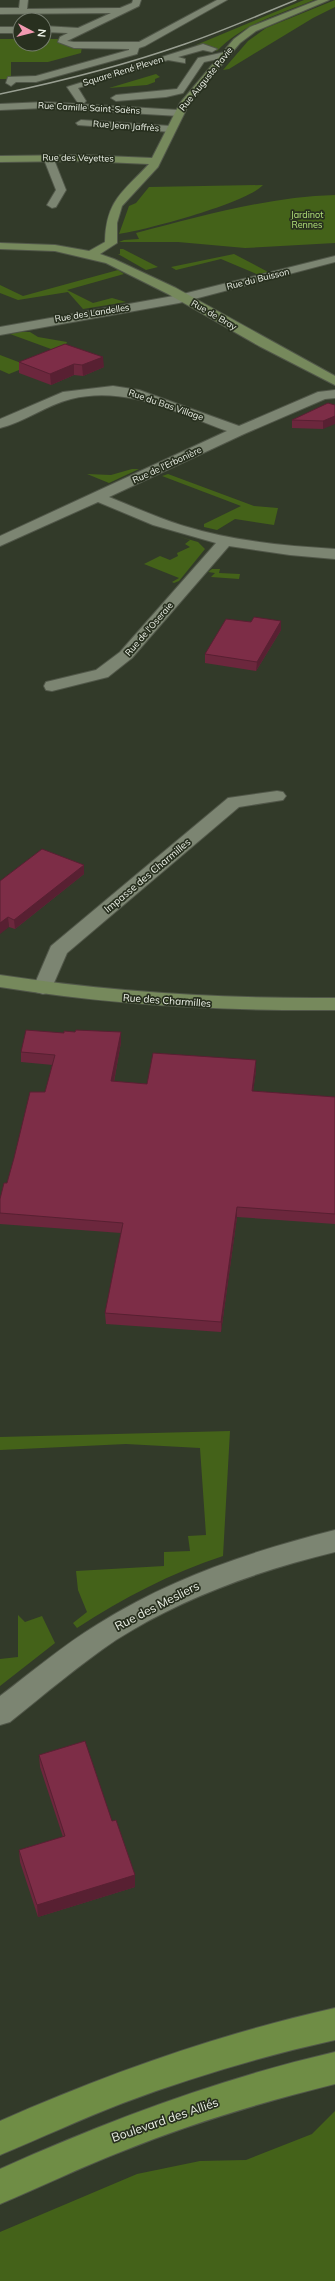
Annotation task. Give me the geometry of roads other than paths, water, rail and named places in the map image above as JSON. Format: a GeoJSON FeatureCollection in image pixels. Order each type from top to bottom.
{"type":"FeatureCollection","features":[{"type":"Feature","properties":{"kind":"main road"},"geometry":{"type":"LineString","coordinates":[[0,2138],[86,2101],[180,2066],[298,2032],[335,2024]]}},
{"type":"Feature","properties":{"kind":"main road","name":"Boulevard des Alliés"},"geometry":{"type":"LineString","coordinates":[[0,2187],[105,2141],[196,2108],[305,2074],[335,2068]]}},
{"type":"Feature","properties":{"kind":"street"},"geometry":{"type":"LineString","coordinates":[[0,12],[24,12],[24,0]]}},
{"type":"Feature","properties":{"kind":"street"},"geometry":{"type":"LineString","coordinates":[[137,0],[136,4],[63,39],[62,42],[74,45],[134,46],[142,44],[223,0]]}},
{"type":"Feature","properties":{"kind":"street","name":"Rue Auguste Pavie"},"geometry":{"type":"LineString","coordinates":[[91,255],[111,243],[111,223],[117,205],[145,176],[156,161],[179,113],[237,41],[253,29],[325,0]]}},
{"type":"Feature","properties":{"kind":"street"},"geometry":{"type":"LineString","coordinates":[[30,11],[124,10]]}},
{"type":"Feature","properties":{"kind":"street"},"geometry":{"type":"LineString","coordinates":[[52,29],[80,31]]}},
{"type":"Feature","properties":{"kind":"street"},"geometry":{"type":"LineString","coordinates":[[0,30],[12,30]]}},
{"type":"Feature","properties":{"kind":"street"},"geometry":{"type":"LineString","coordinates":[[11,83],[11,79],[36,79],[134,52],[134,46]]}},
{"type":"Feature","properties":{"kind":"street","name":"Square René Pleven"},"geometry":{"type":"LineString","coordinates":[[168,57],[197,64],[180,91],[166,94],[77,104],[72,87],[168,57],[204,47],[212,49]]}},
{"type":"Feature","properties":{"kind":"street"},"geometry":{"type":"LineString","coordinates":[[197,64],[201,60],[225,55]]}},
{"type":"Feature","properties":{"kind":"street","name":"Rue Camille Saint-Saëns"},"geometry":{"type":"LineString","coordinates":[[0,107],[77,104],[179,113]]}},
{"type":"Feature","properties":{"kind":"street","name":"Rue Jean Jaffrès"},"geometry":{"type":"LineString","coordinates":[[81,123],[171,129]]}},
{"type":"Feature","properties":{"kind":"street"},"geometry":{"type":"LineString","coordinates":[[48,158],[61,190],[52,205]]}},
{"type":"Feature","properties":{"kind":"street","name":"Rue des Veyettes"},"geometry":{"type":"LineString","coordinates":[[0,159],[48,158],[156,161]]}},
{"type":"Feature","properties":{"kind":"street","name":"Rue de Bray"},"geometry":{"type":"LineString","coordinates":[[0,246],[55,248],[91,255],[127,268],[184,298],[262,343],[335,381]]}},
{"type":"Feature","properties":{"kind":"street","name":"Rue du Buisson"},"geometry":{"type":"LineString","coordinates":[[184,298],[334,260]]}},
{"type":"Feature","properties":{"kind":"street","name":"Rue des Landelles"},"geometry":{"type":"LineString","coordinates":[[0,331],[36,322],[184,298]]}},
{"type":"Feature","properties":{"kind":"street","name":"Rue du Bas Village"},"geometry":{"type":"LineString","coordinates":[[0,424],[68,395],[113,390],[134,393],[239,431]]}},
{"type":"Feature","properties":{"kind":"street","name":"Rue de l'Erbonière"},"geometry":{"type":"LineString","coordinates":[[0,542],[239,431],[323,395],[335,394]]}},
{"type":"Feature","properties":{"kind":"street"},"geometry":{"type":"LineString","coordinates":[[98,497],[158,522],[226,540],[292,551],[335,554]]}},
{"type":"Feature","properties":{"kind":"street","name":"Rue de l'Oseraie"},"geometry":{"type":"LineString","coordinates":[[52,686],[102,674],[126,655],[226,540]]}},
{"type":"Feature","properties":{"kind":"street","name":"Impasse des Charmilles"},"geometry":{"type":"LineString","coordinates":[[43,988],[58,950],[234,802],[277,796]]}},
{"type":"Feature","properties":{"kind":"street","name":"Rue des Charmilles"},"geometry":{"type":"LineString","coordinates":[[0,981],[102,995],[200,1002],[335,1004]]}},
{"type":"Feature","properties":{"kind":"street","name":"Rue des Mesliers"},"geometry":{"type":"LineString","coordinates":[[0,1713],[106,1633],[163,1600],[222,1574],[305,1548],[335,1541]]}},
{"type":"Feature","properties":{"kind":"railway"},"geometry":{"type":"LineString","coordinates":[[0,94],[47,84],[140,59],[213,34],[296,0]]}},
{"type":"Feature","properties":{"kind":"park label","name":"Jardinot Rennes"},"geometry":{"type":"Point","coordinates":[307,220]}}]}
